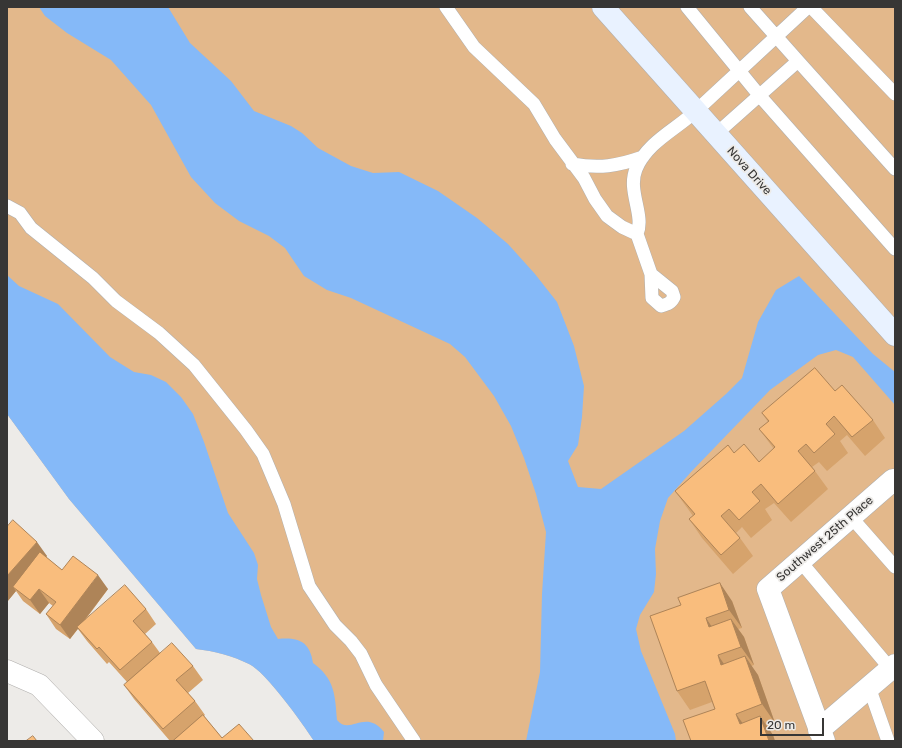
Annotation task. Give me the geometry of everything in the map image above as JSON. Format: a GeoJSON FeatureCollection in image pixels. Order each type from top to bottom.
{"type":"FeatureCollection","features":[{"type":"Feature","properties":{"kind":"street","name":"Nova Drive"},"geometry":{"type":"LineString","coordinates":[[603,7],[895,335]]}},
{"type":"Feature","properties":{"kind":"street","name":"Southwest 25th Place"},"geometry":{"type":"LineString","coordinates":[[821,735],[768,589],[893,480],[895,483]]}},
{"type":"Feature","properties":{"kind":"street"},"geometry":{"type":"LineString","coordinates":[[821,735],[869,687],[894,670]]}},
{"type":"Feature","properties":{"kind":"street"},"geometry":{"type":"LineString","coordinates":[[7,671],[39,685],[93,741]]}},
{"type":"Feature","properties":{"kind":"lane"},"geometry":{"type":"LineString","coordinates":[[446,7],[474,47],[534,104],[572,164],[584,178],[595,199],[607,216],[622,227],[637,234]]}},
{"type":"Feature","properties":{"kind":"lane"},"geometry":{"type":"LineString","coordinates":[[687,7],[759,95],[895,249]]}},
{"type":"Feature","properties":{"kind":"lane"},"geometry":{"type":"LineString","coordinates":[[750,7],[895,169]]}},
{"type":"Feature","properties":{"kind":"lane"},"geometry":{"type":"LineString","coordinates":[[651,274],[637,234],[640,227],[634,193],[636,169],[643,156],[653,145],[696,111],[738,70],[810,7],[895,94]]}},
{"type":"Feature","properties":{"kind":"lane"},"geometry":{"type":"LineString","coordinates":[[716,134],[798,61]]}},
{"type":"Feature","properties":{"kind":"lane"},"geometry":{"type":"LineString","coordinates":[[572,164],[591,167],[610,167],[643,156]]}},
{"type":"Feature","properties":{"kind":"lane"},"geometry":{"type":"LineString","coordinates":[[7,206],[20,213],[31,228],[93,278],[116,301],[159,333],[194,365],[246,430],[263,454],[284,504],[309,586],[335,625],[351,641],[361,654],[376,686],[414,741]]}},
{"type":"Feature","properties":{"kind":"lane"},"geometry":{"type":"LineString","coordinates":[[851,517],[895,567]]}},
{"type":"Feature","properties":{"kind":"lane"},"geometry":{"type":"LineString","coordinates":[[800,562],[894,670]]}},
{"type":"Feature","properties":{"kind":"lane"},"geometry":{"type":"LineString","coordinates":[[869,687],[888,741]]}},
{"type":"Feature","properties":{"kind":"shaded area"},"geometry":{"type":"Polygon","coordinates":[[[7,7],[895,7],[895,741],[314,741],[284,699],[256,669],[243,661],[230,656],[196,649],[69,499],[7,414],[7,7]]]}},
{"type":"Feature","properties":{"kind":"water"},"geometry":{"type":"Polygon","coordinates":[[[39,7],[168,7],[190,43],[231,81],[254,111],[291,126],[302,133],[318,148],[351,166],[373,173],[399,172],[438,191],[477,218],[508,244],[535,274],[557,302],[574,346],[584,386],[578,445],[568,461],[578,487],[601,489],[684,431],[726,394],[742,378],[758,322],[776,290],[799,276],[873,354],[895,372],[895,405],[853,357],[836,350],[818,355],[770,390],[668,498],[660,521],[655,549],[656,574],[654,592],[640,615],[636,629],[641,651],[675,734],[676,741],[526,741],[540,672],[542,594],[546,532],[536,494],[524,458],[511,426],[494,396],[465,357],[450,344],[351,298],[327,290],[304,276],[285,248],[269,236],[239,221],[215,203],[191,177],[151,105],[111,60],[67,33],[45,16],[39,7]]]}},
{"type":"Feature","properties":{"kind":"water"},"geometry":{"type":"Polygon","coordinates":[[[7,275],[19,286],[58,304],[110,357],[134,372],[151,375],[166,382],[181,397],[193,414],[228,513],[254,553],[258,565],[257,579],[261,595],[271,627],[278,639],[298,640],[302,642],[309,650],[313,663],[326,675],[330,681],[336,703],[337,720],[342,724],[347,725],[370,722],[377,725],[384,732],[383,741],[314,741],[284,699],[256,669],[243,661],[230,656],[196,649],[69,499],[7,414],[7,275]]]}},
{"type":"Feature","properties":{"kind":"building"},"geometry":{"type":"Polygon","coordinates":[[[815,368],[835,391],[842,385],[873,420],[852,437],[834,416],[826,424],[835,434],[814,453],[806,444],[798,451],[815,471],[778,504],[761,484],[752,492],[760,501],[739,520],[729,509],[721,516],[740,538],[721,555],[689,519],[695,514],[675,491],[728,445],[734,453],[744,444],[759,462],[775,447],[759,429],[769,421],[762,413],[815,368]]]}},
{"type":"Feature","properties":{"kind":"building"},"geometry":{"type":"Polygon","coordinates":[[[13,520],[37,542],[7,576],[7,527],[13,520]]]}},
{"type":"Feature","properties":{"kind":"building"},"geometry":{"type":"Polygon","coordinates":[[[40,552],[62,570],[73,556],[98,575],[60,625],[46,614],[56,602],[39,589],[30,600],[13,587],[40,552]]]}},
{"type":"Feature","properties":{"kind":"building"},"geometry":{"type":"Polygon","coordinates":[[[720,583],[729,610],[706,618],[709,627],[731,619],[741,647],[718,655],[721,665],[745,656],[762,704],[736,714],[740,724],[760,716],[769,741],[691,741],[683,720],[715,709],[705,681],[677,691],[650,616],[681,605],[678,598],[720,583]]]}},
{"type":"Feature","properties":{"kind":"building"},"geometry":{"type":"Polygon","coordinates":[[[125,585],[146,609],[133,621],[152,642],[120,670],[99,647],[97,649],[77,627],[125,585]]]}},
{"type":"Feature","properties":{"kind":"building"},"geometry":{"type":"Polygon","coordinates":[[[172,643],[193,666],[176,680],[195,701],[163,729],[124,685],[172,643]]]}},
{"type":"Feature","properties":{"kind":"building"},"geometry":{"type":"Polygon","coordinates":[[[203,715],[222,738],[239,724],[254,741],[173,741],[203,715]]]}},
{"type":"Feature","properties":{"kind":"building"},"geometry":{"type":"Polygon","coordinates":[[[33,736],[37,741],[26,741],[33,736]]]}}]}
